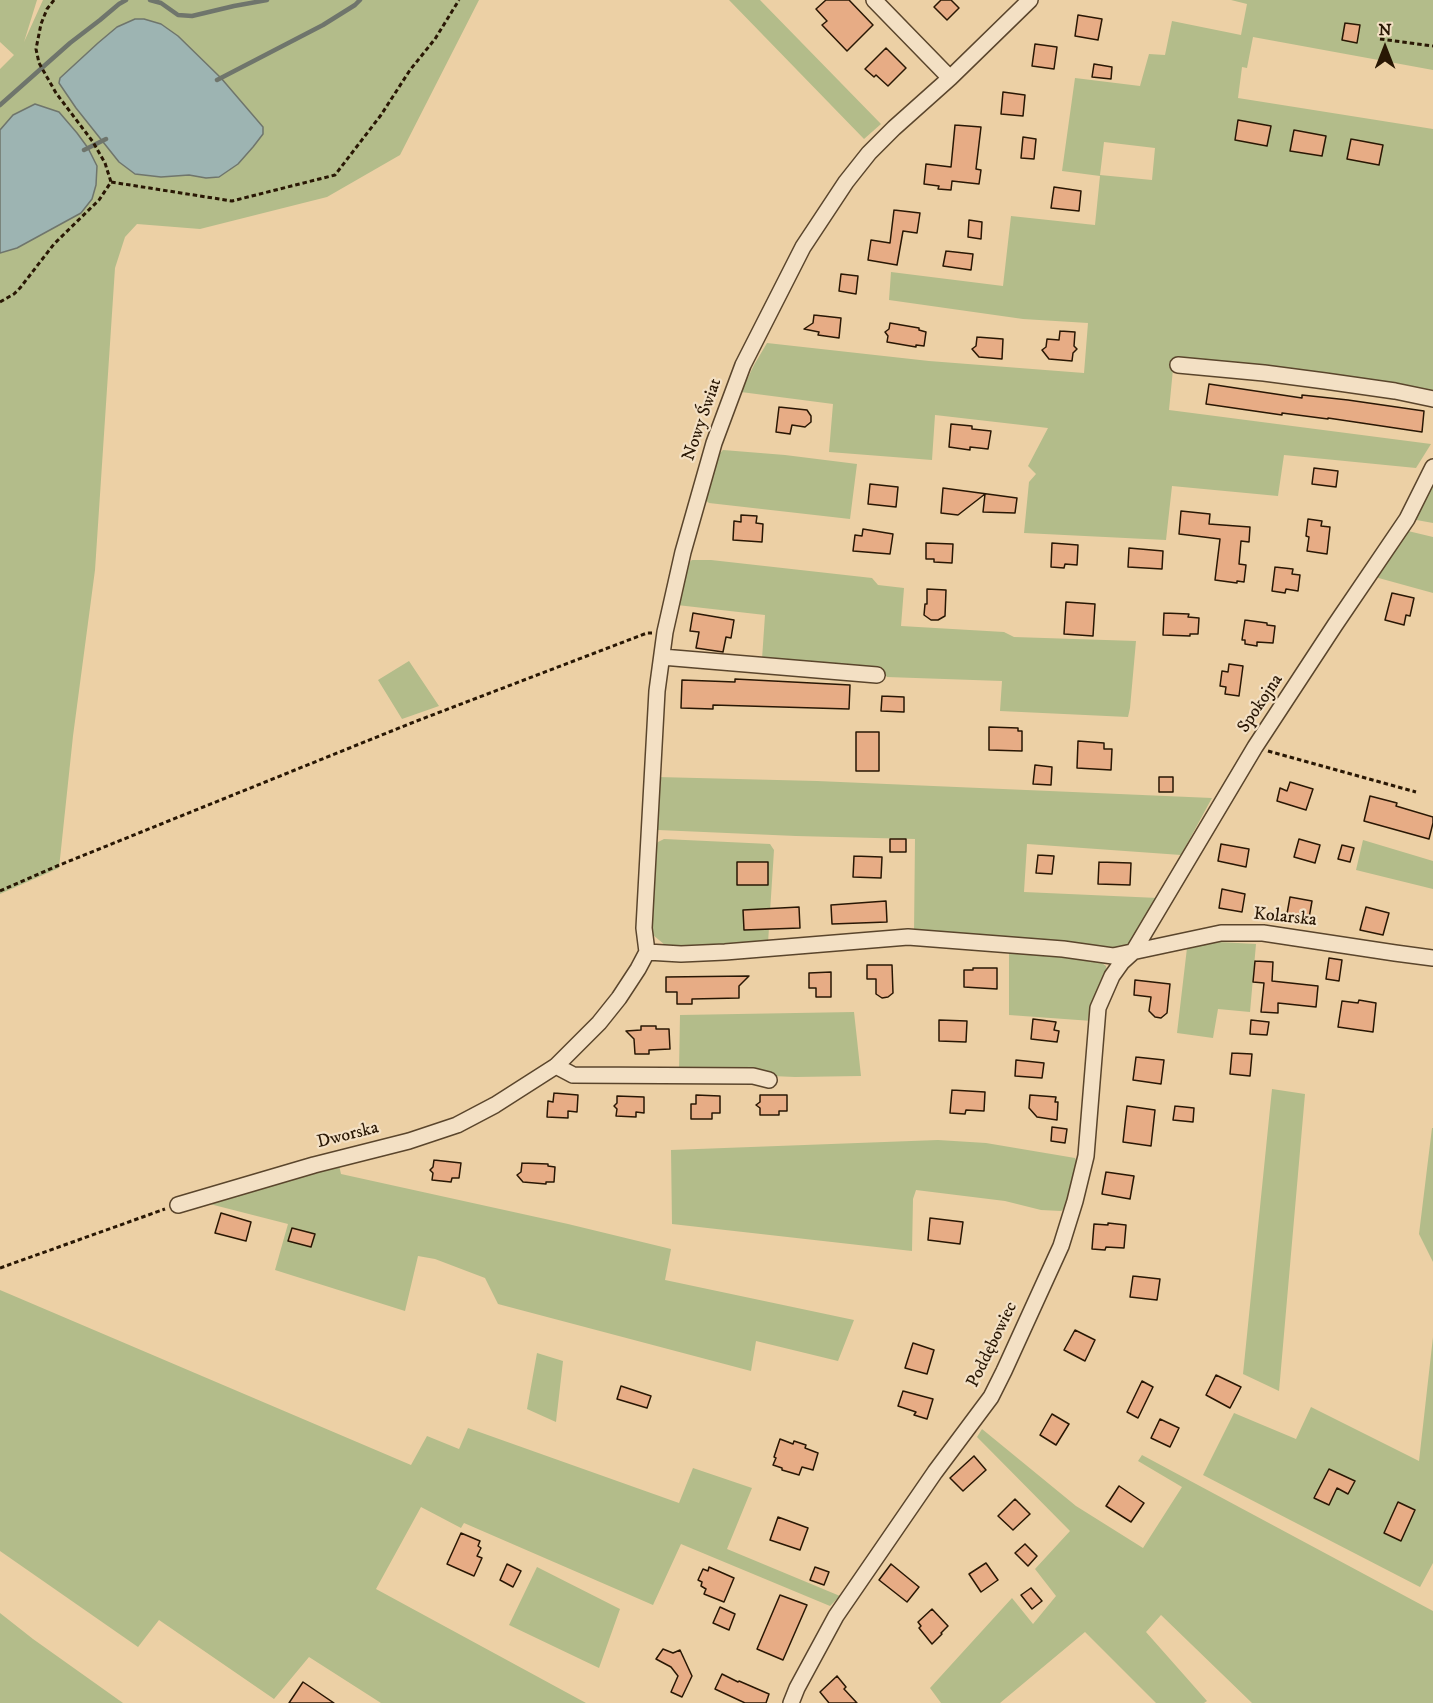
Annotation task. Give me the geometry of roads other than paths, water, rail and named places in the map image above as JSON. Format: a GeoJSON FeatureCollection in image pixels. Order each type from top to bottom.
{"type":"FeatureCollection","features":[{"type":"Feature","properties":{"kind":"street"},"geometry":{"type":"LineString","coordinates":[[874,0],[950,78]]}},
{"type":"Feature","properties":{"kind":"street","name":"Nowy Świat"},"geometry":{"type":"LineString","coordinates":[[647,952],[645,928],[657,692],[666,632],[681,562],[714,443],[743,365],[803,247],[846,182],[869,153],[894,128],[950,78],[1030,0]]}},
{"type":"Feature","properties":{"kind":"street"},"geometry":{"type":"LineString","coordinates":[[1178,365],[1325,381],[1433,399]]}},
{"type":"Feature","properties":{"kind":"street","name":"Spokojna"},"geometry":{"type":"LineString","coordinates":[[1128,957],[1255,747],[1407,519],[1433,467]]}},
{"type":"Feature","properties":{"kind":"street"},"geometry":{"type":"LineString","coordinates":[[662,657],[877,675]]}},
{"type":"Feature","properties":{"kind":"street","name":"Kolarska"},"geometry":{"type":"LineString","coordinates":[[647,952],[681,954],[725,952],[908,937],[1063,949],[1128,957],[1221,933],[1263,933],[1433,958]]}},
{"type":"Feature","properties":{"kind":"street","name":"Dworska"},"geometry":{"type":"LineString","coordinates":[[178,1205],[314,1165],[409,1141],[457,1125],[495,1105],[556,1066],[599,1023],[619,998],[647,952]]}},
{"type":"Feature","properties":{"kind":"street","name":"Poddębowiec"},"geometry":{"type":"LineString","coordinates":[[791,1703],[836,1616],[935,1472],[991,1397],[1061,1246],[1076,1201],[1086,1156],[1098,1008],[1112,976],[1128,957]]}},
{"type":"Feature","properties":{"kind":"street"},"geometry":{"type":"LineString","coordinates":[[556,1066],[573,1075],[753,1076],[769,1080]]}},
{"type":"Feature","properties":{"kind":"water"},"geometry":{"type":"Polygon","coordinates":[[[135,19],[161,24],[178,36],[221,78],[263,127],[263,134],[253,147],[238,164],[219,177],[206,178],[189,175],[161,177],[135,174],[119,162],[59,83],[60,78],[117,27],[135,19]]]}},
{"type":"Feature","properties":{"kind":"water"},"geometry":{"type":"Polygon","coordinates":[[[35,104],[59,112],[77,133],[97,166],[96,185],[92,199],[81,213],[17,248],[0,253],[0,130],[13,115],[35,104]]]}},
{"type":"Feature","properties":{"kind":"waterway"},"geometry":{"type":"LineString","coordinates":[[0,105],[70,43],[126,0]]}},
{"type":"Feature","properties":{"kind":"waterway"},"geometry":{"type":"LineString","coordinates":[[150,0],[161,3],[178,15],[192,16],[267,0]]}},
{"type":"Feature","properties":{"kind":"waterway"},"geometry":{"type":"LineString","coordinates":[[217,80],[323,25],[360,0]]}},
{"type":"Feature","properties":{"kind":"waterway"},"geometry":{"type":"LineString","coordinates":[[84,150],[106,139]]}}]}
